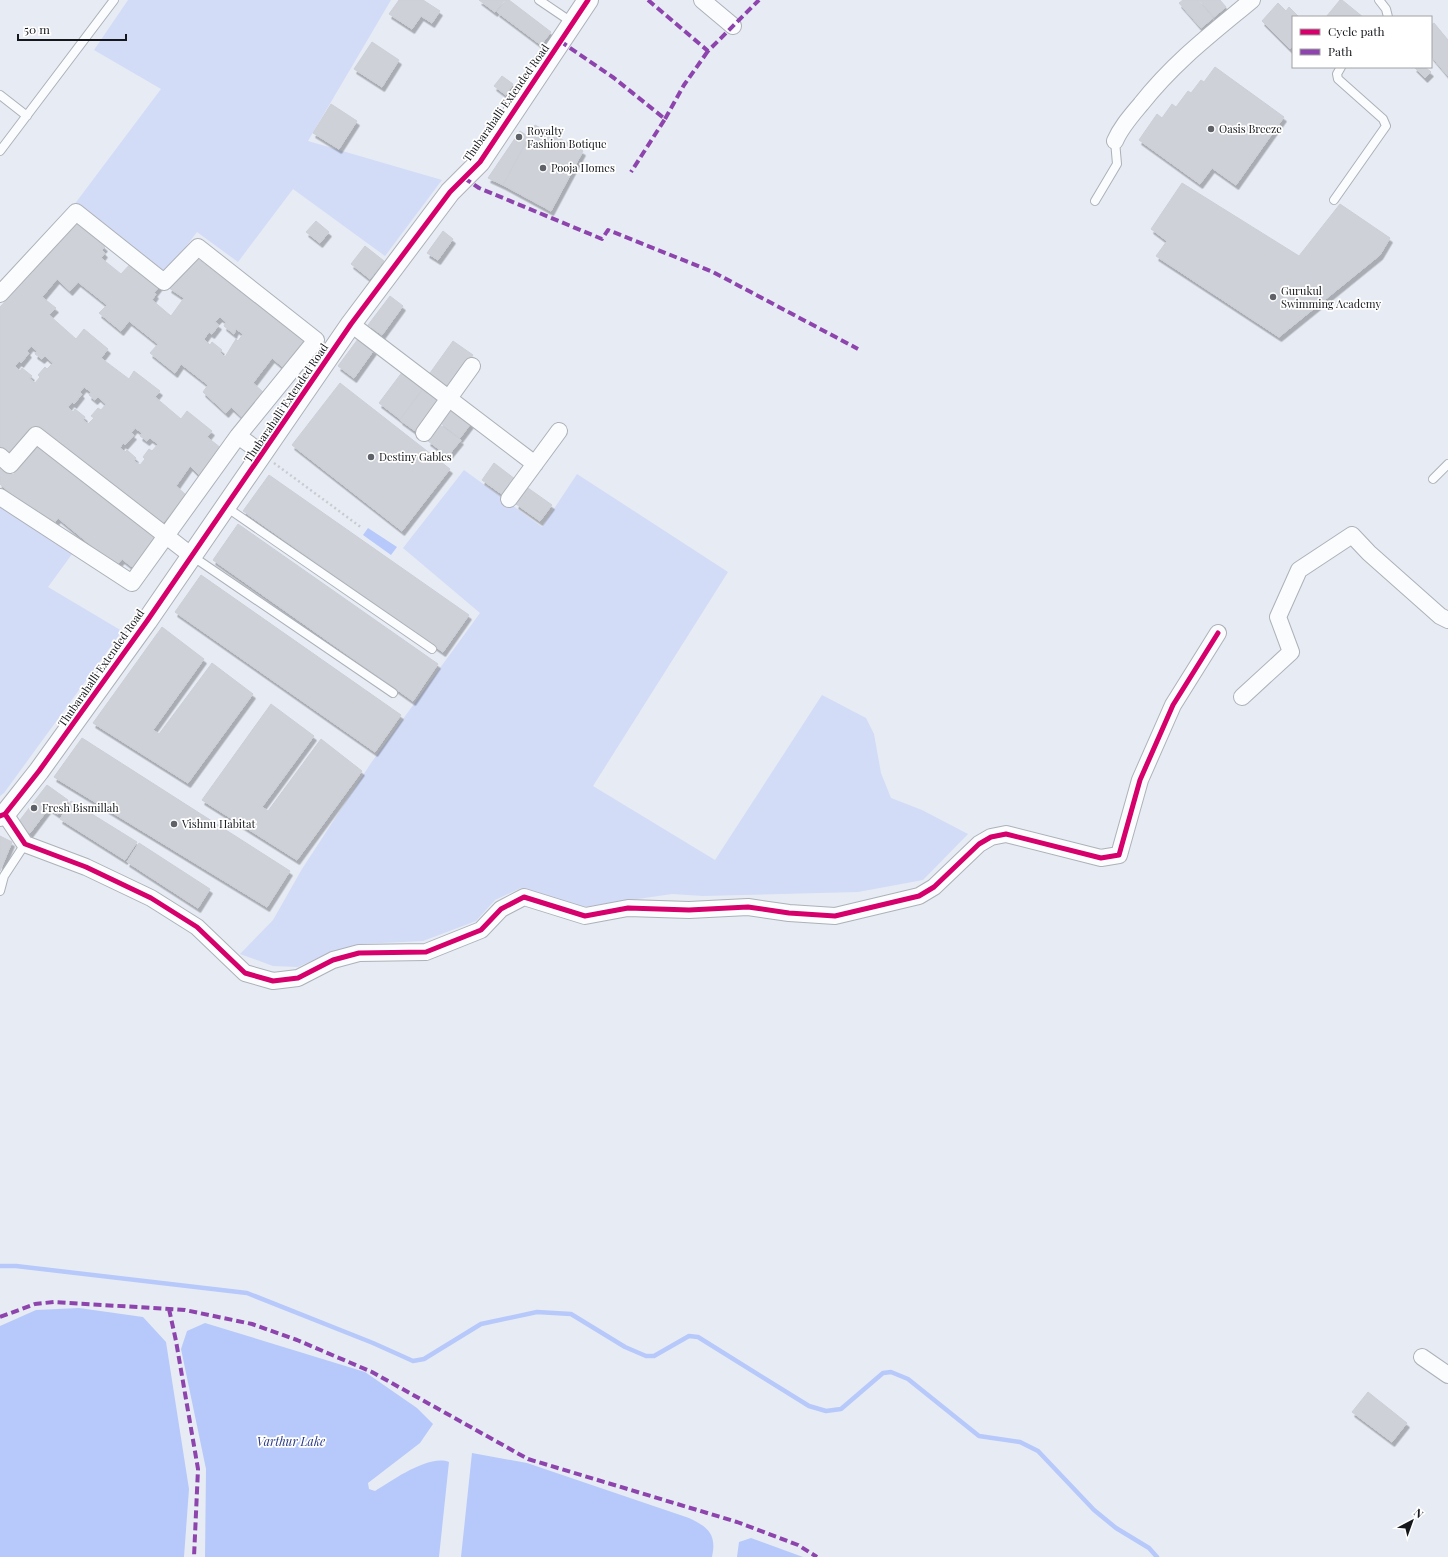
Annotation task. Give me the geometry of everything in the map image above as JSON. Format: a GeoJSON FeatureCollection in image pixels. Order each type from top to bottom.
{"type":"FeatureCollection","features":[{"type":"Feature","properties":{"kind":"street","name":"Thubarahalli Extended Road"},"geometry":{"type":"LineString","coordinates":[[3,815],[40,771],[226,508],[351,324],[450,192],[480,162],[588,0]]}},
{"type":"Feature","properties":{"kind":"street"},"geometry":{"type":"LineString","coordinates":[[702,0],[733,26]]}},
{"type":"Feature","properties":{"kind":"street"},"geometry":{"type":"LineString","coordinates":[[1115,141],[1120,129],[1155,86],[1183,56],[1252,0]]}},
{"type":"Feature","properties":{"kind":"street"},"geometry":{"type":"LineString","coordinates":[[0,294],[76,212],[164,282],[198,247],[316,340],[241,433],[132,583],[0,497]]}},
{"type":"Feature","properties":{"kind":"street"},"geometry":{"type":"LineString","coordinates":[[351,324],[535,464]]}},
{"type":"Feature","properties":{"kind":"street"},"geometry":{"type":"LineString","coordinates":[[424,433],[472,366]]}},
{"type":"Feature","properties":{"kind":"street"},"geometry":{"type":"LineString","coordinates":[[509,499],[559,431]]}},
{"type":"Feature","properties":{"kind":"street"},"geometry":{"type":"LineString","coordinates":[[241,433],[265,450]]}},
{"type":"Feature","properties":{"kind":"street"},"geometry":{"type":"LineString","coordinates":[[0,456],[10,465],[36,435],[192,556]]}},
{"type":"Feature","properties":{"kind":"street"},"geometry":{"type":"LineString","coordinates":[[1242,697],[1291,652],[1278,617],[1299,570],[1352,535],[1369,553],[1440,616],[1448,620]]}},
{"type":"Feature","properties":{"kind":"street"},"geometry":{"type":"LineString","coordinates":[[3,815],[25,844],[86,867],[151,898],[197,927],[245,973],[273,981],[298,978],[333,960],[359,953],[426,952],[481,930],[501,909],[524,897],[585,916],[628,908],[689,910],[748,907],[788,913],[835,916],[919,896],[934,887],[979,844],[991,837],[1006,834],[1101,858],[1119,855],[1140,780],[1173,705],[1218,633]]}},
{"type":"Feature","properties":{"kind":"street"},"geometry":{"type":"LineString","coordinates":[[1422,1357],[1448,1375]]}},
{"type":"Feature","properties":{"kind":"lane"},"geometry":{"type":"LineString","coordinates":[[0,151],[114,0]]}},
{"type":"Feature","properties":{"kind":"lane"},"geometry":{"type":"LineString","coordinates":[[539,0],[573,23]]}},
{"type":"Feature","properties":{"kind":"lane"},"geometry":{"type":"LineString","coordinates":[[1379,0],[1386,8],[1388,16]]}},
{"type":"Feature","properties":{"kind":"lane"},"geometry":{"type":"LineString","coordinates":[[1334,200],[1386,126],[1383,119],[1338,80],[1337,74],[1340,68]]}},
{"type":"Feature","properties":{"kind":"lane"},"geometry":{"type":"LineString","coordinates":[[0,95],[27,116]]}},
{"type":"Feature","properties":{"kind":"lane"},"geometry":{"type":"LineString","coordinates":[[1094,201],[1117,164],[1115,141]]}},
{"type":"Feature","properties":{"kind":"lane"},"geometry":{"type":"LineString","coordinates":[[1433,479],[1448,464]]}},
{"type":"Feature","properties":{"kind":"lane"},"geometry":{"type":"LineString","coordinates":[[226,508],[432,649]]}},
{"type":"Feature","properties":{"kind":"lane"},"geometry":{"type":"LineString","coordinates":[[192,556],[393,693]]}},
{"type":"Feature","properties":{"kind":"lane"},"geometry":{"type":"LineString","coordinates":[[0,891],[4,876],[25,844]]}},
{"type":"Feature","properties":{"kind":"path"},"geometry":{"type":"LineString","coordinates":[[265,450],[362,528]]}},
{"type":"Feature","properties":{"kind":"shaded area"},"geometry":{"type":"Polygon","coordinates":[[[128,0],[391,0],[308,141],[442,180],[385,256],[293,189],[238,262],[197,232],[166,273],[74,205],[161,89],[94,50],[128,0]]]}},
{"type":"Feature","properties":{"kind":"shaded area"},"geometry":{"type":"Polygon","coordinates":[[[464,470],[542,527],[577,474],[728,572],[593,786],[715,860],[822,695],[866,718],[874,734],[881,773],[891,798],[922,810],[968,834],[923,880],[858,892],[703,896],[672,894],[583,907],[521,888],[495,900],[476,921],[423,941],[361,944],[327,954],[298,967],[273,966],[240,954],[273,920],[302,869],[371,763],[480,613],[403,548],[464,470]]]}},
{"type":"Feature","properties":{"kind":"shaded area"},"geometry":{"type":"Polygon","coordinates":[[[0,498],[78,546],[48,587],[122,631],[4,793],[0,796],[0,498]]]}},
{"type":"Feature","properties":{"kind":"water"},"geometry":{"type":"Polygon","coordinates":[[[368,528],[397,547],[391,555],[363,535],[368,528]]]}},
{"type":"Feature","properties":{"kind":"water"},"geometry":{"type":"Polygon","coordinates":[[[79,1308],[143,1317],[166,1342],[189,1489],[184,1557],[0,1557],[0,1326],[36,1310],[79,1308]]]}},
{"type":"Feature","properties":{"kind":"water","name":"Varthur Lake"},"geometry":{"type":"Polygon","coordinates":[[[205,1323],[365,1372],[417,1408],[433,1424],[420,1443],[368,1483],[369,1489],[375,1491],[411,1469],[441,1460],[449,1462],[439,1557],[205,1557],[206,1469],[181,1349],[187,1331],[205,1323]]]}},
{"type":"Feature","properties":{"kind":"water"},"geometry":{"type":"Polygon","coordinates":[[[472,1453],[527,1463],[689,1518],[710,1532],[713,1542],[712,1557],[461,1557],[472,1453]]]}},
{"type":"Feature","properties":{"kind":"water"},"geometry":{"type":"Polygon","coordinates":[[[751,1538],[803,1557],[737,1557],[739,1542],[751,1538]]]}},
{"type":"Feature","properties":{"kind":"building"},"geometry":{"type":"Polygon","coordinates":[[[399,0],[423,0],[440,11],[432,23],[421,16],[412,29],[389,14],[399,0]]]}},
{"type":"Feature","properties":{"kind":"building"},"geometry":{"type":"Polygon","coordinates":[[[479,0],[505,0],[495,12],[479,0]]]}},
{"type":"Feature","properties":{"kind":"building"},"geometry":{"type":"Polygon","coordinates":[[[506,0],[509,0],[551,32],[541,45],[497,12],[506,0]]]}},
{"type":"Feature","properties":{"kind":"building"},"geometry":{"type":"Polygon","coordinates":[[[1183,0],[1198,0],[1213,18],[1201,28],[1179,3],[1183,0]]]}},
{"type":"Feature","properties":{"kind":"building"},"geometry":{"type":"Polygon","coordinates":[[[1199,0],[1220,0],[1226,7],[1214,17],[1199,0]]]}},
{"type":"Feature","properties":{"kind":"building"},"geometry":{"type":"Polygon","coordinates":[[[1340,0],[1342,0],[1362,16],[1327,16],[1340,0]]]}},
{"type":"Feature","properties":{"kind":"building"},"geometry":{"type":"Polygon","coordinates":[[[1278,3],[1286,11],[1289,7],[1298,16],[1292,16],[1292,47],[1290,49],[1262,21],[1278,3]]]}},
{"type":"Feature","properties":{"kind":"building"},"geometry":{"type":"Polygon","coordinates":[[[1434,23],[1448,40],[1448,76],[1432,57],[1432,24],[1434,23]]]}},
{"type":"Feature","properties":{"kind":"building"},"geometry":{"type":"Polygon","coordinates":[[[372,42],[399,60],[382,87],[354,69],[372,42]]]}},
{"type":"Feature","properties":{"kind":"building","name":"Oasis Breeze"},"geometry":{"type":"Polygon","coordinates":[[[1215,67],[1284,117],[1236,185],[1212,168],[1200,184],[1139,140],[1157,114],[1162,118],[1172,104],[1176,107],[1188,91],[1191,93],[1201,80],[1204,82],[1215,67]]]}},
{"type":"Feature","properties":{"kind":"building"},"geometry":{"type":"Polygon","coordinates":[[[1415,68],[1426,68],[1431,72],[1425,78],[1415,68]]]}},
{"type":"Feature","properties":{"kind":"building"},"geometry":{"type":"Polygon","coordinates":[[[502,76],[513,84],[506,95],[494,86],[502,76]]]}},
{"type":"Feature","properties":{"kind":"building"},"geometry":{"type":"Polygon","coordinates":[[[331,104],[357,121],[339,149],[313,133],[331,104]]]}},
{"type":"Feature","properties":{"kind":"building","name":"Pooja Homes"},"geometry":{"type":"Polygon","coordinates":[[[535,125],[583,151],[551,211],[503,185],[535,125]]]}},
{"type":"Feature","properties":{"kind":"building"},"geometry":{"type":"Polygon","coordinates":[[[520,131],[529,137],[503,185],[488,178],[520,131]]]}},
{"type":"Feature","properties":{"kind":"building","name":"Gurukul Swimming Academy"},"geometry":{"type":"Polygon","coordinates":[[[1182,183],[1299,256],[1340,204],[1390,238],[1380,255],[1279,337],[1156,256],[1167,241],[1151,229],[1182,183]]]}},
{"type":"Feature","properties":{"kind":"building"},"geometry":{"type":"Polygon","coordinates":[[[316,221],[329,232],[320,243],[306,232],[316,221]]]}},
{"type":"Feature","properties":{"kind":"building"},"geometry":{"type":"Polygon","coordinates":[[[78,222],[105,247],[102,250],[105,253],[101,258],[121,274],[133,261],[161,284],[154,293],[156,294],[152,300],[171,316],[184,298],[169,288],[193,255],[306,342],[284,368],[272,358],[253,383],[263,392],[242,417],[231,407],[226,413],[203,392],[208,385],[181,364],[175,373],[150,353],[158,344],[129,321],[121,331],[99,313],[107,305],[78,282],[70,291],[57,279],[42,297],[56,308],[49,315],[76,339],[84,329],[108,349],[101,358],[129,379],[134,371],[160,391],[155,397],[181,419],[187,411],[212,431],[207,437],[221,448],[199,475],[190,466],[176,486],[186,495],[162,524],[35,426],[6,458],[0,452],[0,307],[78,222]],[[220,317],[215,322],[219,325],[212,334],[209,332],[204,339],[210,345],[212,342],[222,350],[220,352],[225,357],[236,339],[238,341],[243,334],[236,329],[234,334],[224,326],[226,322],[220,317]],[[31,346],[27,351],[29,353],[21,363],[19,361],[15,366],[20,371],[22,368],[32,376],[29,378],[35,383],[40,377],[38,375],[45,367],[47,369],[53,363],[45,356],[42,359],[35,354],[37,351],[31,346]],[[84,387],[80,392],[82,394],[74,404],[72,402],[68,407],[73,412],[75,409],[85,417],[83,420],[88,424],[94,418],[91,416],[98,408],[101,410],[106,404],[98,397],[95,400],[89,395],[91,392],[84,387]],[[135,428],[131,433],[134,435],[125,445],[123,443],[120,448],[125,452],[127,450],[136,458],[134,461],[140,465],[145,459],[143,457],[149,449],[152,451],[158,444],[150,438],[147,441],[140,436],[142,433],[135,428]]]}},
{"type":"Feature","properties":{"kind":"building"},"geometry":{"type":"Polygon","coordinates":[[[443,231],[453,239],[438,260],[427,253],[443,231]]]}},
{"type":"Feature","properties":{"kind":"building"},"geometry":{"type":"Polygon","coordinates":[[[365,246],[384,261],[370,279],[351,264],[365,246]]]}},
{"type":"Feature","properties":{"kind":"building"},"geometry":{"type":"Polygon","coordinates":[[[390,296],[403,306],[382,335],[368,325],[390,296]]]}},
{"type":"Feature","properties":{"kind":"building"},"geometry":{"type":"Polygon","coordinates":[[[358,339],[374,350],[354,378],[338,366],[358,339]]]}},
{"type":"Feature","properties":{"kind":"building"},"geometry":{"type":"Polygon","coordinates":[[[453,341],[473,355],[449,388],[430,373],[453,341]]]}},
{"type":"Feature","properties":{"kind":"building"},"geometry":{"type":"Polygon","coordinates":[[[403,371],[424,387],[400,419],[379,403],[403,371]]]}},
{"type":"Feature","properties":{"kind":"building","name":"Destiny Gables"},"geometry":{"type":"Polygon","coordinates":[[[340,383],[450,469],[402,531],[292,445],[340,383]]]}},
{"type":"Feature","properties":{"kind":"building"},"geometry":{"type":"Polygon","coordinates":[[[423,389],[440,402],[418,433],[400,420],[423,389]]]}},
{"type":"Feature","properties":{"kind":"building"},"geometry":{"type":"Polygon","coordinates":[[[452,407],[472,422],[460,438],[440,423],[452,407]]]}},
{"type":"Feature","properties":{"kind":"building"},"geometry":{"type":"Polygon","coordinates":[[[440,425],[461,440],[448,456],[428,441],[440,425]]]}},
{"type":"Feature","properties":{"kind":"building"},"geometry":{"type":"Polygon","coordinates":[[[37,442],[158,541],[136,570],[122,559],[116,566],[58,518],[53,525],[42,521],[0,484],[0,467],[7,473],[9,471],[13,475],[18,469],[15,466],[37,442]]]}},
{"type":"Feature","properties":{"kind":"building"},"geometry":{"type":"Polygon","coordinates":[[[494,463],[515,479],[503,495],[482,480],[494,463]]]}},
{"type":"Feature","properties":{"kind":"building"},"geometry":{"type":"Polygon","coordinates":[[[269,475],[469,615],[443,652],[243,511],[269,475]]]}},
{"type":"Feature","properties":{"kind":"building"},"geometry":{"type":"Polygon","coordinates":[[[528,488],[552,505],[540,521],[516,504],[528,488]]]}},
{"type":"Feature","properties":{"kind":"building"},"geometry":{"type":"Polygon","coordinates":[[[238,524],[438,664],[413,701],[213,560],[238,524]]]}},
{"type":"Feature","properties":{"kind":"building"},"geometry":{"type":"Polygon","coordinates":[[[201,575],[401,715],[375,752],[175,612],[201,575]]]}},
{"type":"Feature","properties":{"kind":"building"},"geometry":{"type":"Polygon","coordinates":[[[162,627],[204,659],[153,730],[159,734],[212,663],[253,694],[188,783],[93,723],[162,627]]]}},
{"type":"Feature","properties":{"kind":"building"},"geometry":{"type":"Polygon","coordinates":[[[271,704],[314,736],[262,807],[268,811],[321,739],[362,771],[297,860],[202,800],[271,704]]]}},
{"type":"Feature","properties":{"kind":"building","name":"Vishnu Habitat"},"geometry":{"type":"Polygon","coordinates":[[[82,738],[290,871],[267,907],[54,777],[82,738]]]}},
{"type":"Feature","properties":{"kind":"building"},"geometry":{"type":"Polygon","coordinates":[[[47,785],[68,800],[58,814],[36,799],[47,785]]]}},
{"type":"Feature","properties":{"kind":"building"},"geometry":{"type":"Polygon","coordinates":[[[36,799],[49,808],[30,833],[17,824],[36,799]]]}},
{"type":"Feature","properties":{"kind":"building"},"geometry":{"type":"Polygon","coordinates":[[[71,801],[137,842],[125,860],[60,819],[71,801]]]}},
{"type":"Feature","properties":{"kind":"building"},"geometry":{"type":"Polygon","coordinates":[[[0,836],[12,842],[0,871],[0,836]]]}},
{"type":"Feature","properties":{"kind":"building"},"geometry":{"type":"Polygon","coordinates":[[[139,843],[210,889],[198,908],[127,862],[139,843]]]}},
{"type":"Feature","properties":{"kind":"building"},"geometry":{"type":"Polygon","coordinates":[[[1368,1392],[1407,1423],[1392,1442],[1352,1412],[1368,1392]]]}},
{"type":"Feature","properties":{"kind":"waterway"},"geometry":{"type":"LineString","coordinates":[[0,1266],[16,1266],[247,1293],[373,1343],[413,1361],[424,1359],[481,1324],[537,1312],[571,1314],[625,1347],[646,1356],[654,1356],[689,1336],[698,1337],[809,1406],[826,1411],[841,1409],[883,1373],[891,1372],[908,1379],[979,1436],[1020,1442],[1038,1451],[1094,1510],[1116,1528],[1149,1548],[1157,1557]]}},
{"type":"Feature","properties":{"kind":"marked path"},"geometry":{"type":"LineString","coordinates":[[648,0],[708,51],[759,0]]}},
{"type":"Feature","properties":{"kind":"marked path"},"geometry":{"type":"LineString","coordinates":[[560,41],[614,78],[665,119],[631,172]]}},
{"type":"Feature","properties":{"kind":"marked path"},"geometry":{"type":"LineString","coordinates":[[665,119],[684,85],[708,51]]}},
{"type":"Feature","properties":{"kind":"marked path"},"geometry":{"type":"LineString","coordinates":[[464,178],[479,188],[602,239],[608,230],[713,272],[858,349]]}},
{"type":"Feature","properties":{"kind":"marked path"},"geometry":{"type":"LineString","coordinates":[[0,1317],[35,1304],[54,1302],[185,1310],[252,1324],[297,1340],[372,1372],[528,1459],[737,1522],[798,1545],[817,1557]]}},
{"type":"Feature","properties":{"kind":"marked path"},"geometry":{"type":"LineString","coordinates":[[169,1309],[198,1469],[194,1557]]}},
{"type":"Feature","properties":{"kind":"cycle path"},"geometry":{"type":"LineString","coordinates":[[0,816],[5,814],[39,771],[147,621],[351,324],[450,192],[480,162],[588,0]]}},
{"type":"Feature","properties":{"kind":"cycle path"},"geometry":{"type":"LineString","coordinates":[[5,814],[25,844],[86,867],[151,898],[197,927],[245,973],[273,981],[298,978],[333,960],[359,953],[426,952],[481,930],[501,909],[524,897],[585,916],[628,908],[689,910],[748,907],[789,913],[835,916],[919,896],[934,887],[979,844],[991,837],[1006,834],[1101,858],[1119,855],[1140,780],[1173,705],[1218,633]]}},
{"type":"Feature","properties":{"kind":"place","name":"Oasis Breeze"},"geometry":{"type":"Point","coordinates":[1211,129]}},
{"type":"Feature","properties":{"kind":"place","name":"Royalty Fashion Botique"},"geometry":{"type":"Point","coordinates":[519,137]}},
{"type":"Feature","properties":{"kind":"place","name":"Pooja Homes"},"geometry":{"type":"Point","coordinates":[543,168]}},
{"type":"Feature","properties":{"kind":"place","name":"Gurukul Swimming Academy"},"geometry":{"type":"Point","coordinates":[1273,297]}},
{"type":"Feature","properties":{"kind":"place","name":"Destiny Gables"},"geometry":{"type":"Point","coordinates":[371,457]}},
{"type":"Feature","properties":{"kind":"place","name":"Fresh Bismillah"},"geometry":{"type":"Point","coordinates":[34,808]}},
{"type":"Feature","properties":{"kind":"place","name":"Vishnu Habitat"},"geometry":{"type":"Point","coordinates":[174,824]}}]}
